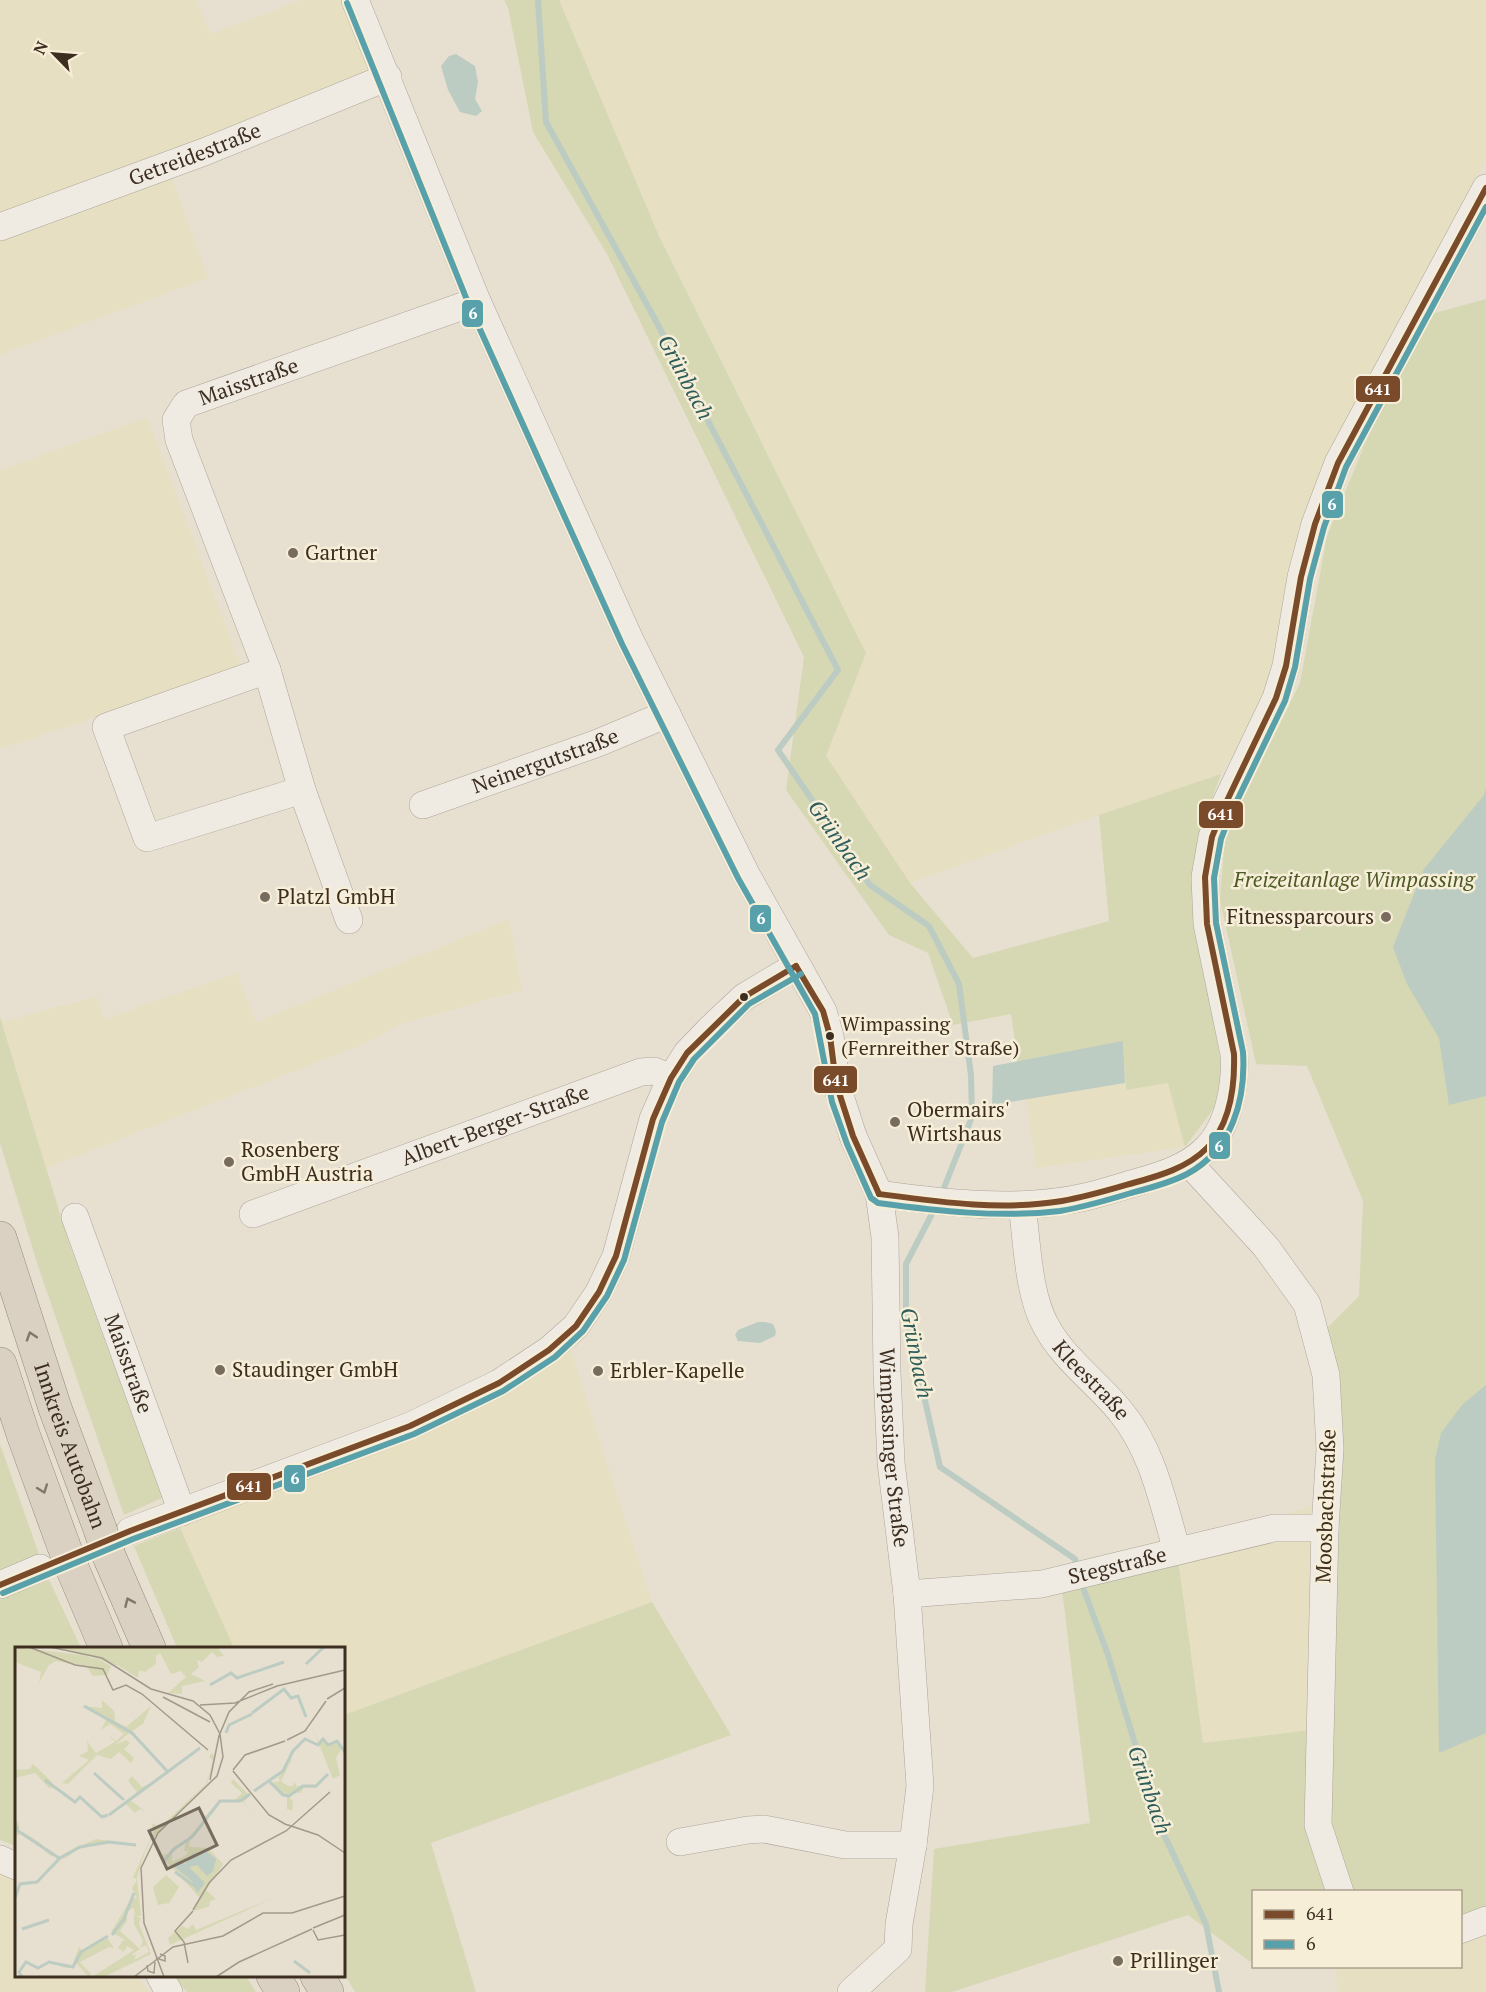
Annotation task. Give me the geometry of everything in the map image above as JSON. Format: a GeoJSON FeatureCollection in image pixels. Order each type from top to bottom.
{"type":"FeatureCollection","features":[{"type":"Feature","properties":{"kind":"highway","name":"Innkreis Autobahn"},"geometry":{"type":"LineString","coordinates":[[0,1238],[55,1408],[113,1539],[149,1647]]}},
{"type":"Feature","properties":{"kind":"highway","name":"Innkreis Autobahn"},"geometry":{"type":"LineString","coordinates":[[0,1364],[68,1557],[106,1647]]}},
{"type":"Feature","properties":{"kind":"highway"},"geometry":{"type":"LineString","coordinates":[[274,1977],[283,1992]]}},
{"type":"Feature","properties":{"kind":"highway"},"geometry":{"type":"LineString","coordinates":[[318,1977],[327,1992]]}},
{"type":"Feature","properties":{"kind":"street"},"geometry":{"type":"LineString","coordinates":[[355,0],[477,302],[630,640],[746,874],[823,1011],[830,1036],[836,1083],[854,1136],[879,1194],[952,1203],[1022,1205],[1084,1198],[1160,1175],[1189,1163],[1208,1148],[1222,1124],[1233,1092],[1235,1072],[1234,1054],[1207,924],[1205,877],[1212,837],[1276,698],[1286,666],[1301,577],[1315,524],[1338,463],[1486,188]]}},
{"type":"Feature","properties":{"kind":"street","name":"Getreidestraße"},"geometry":{"type":"LineString","coordinates":[[0,227],[204,152],[388,77]]}},
{"type":"Feature","properties":{"kind":"street","name":"Maisstraße"},"geometry":{"type":"LineString","coordinates":[[349,920],[302,790],[267,670],[179,440],[176,420],[186,404],[477,302]]}},
{"type":"Feature","properties":{"kind":"street"},"geometry":{"type":"LineString","coordinates":[[267,670],[106,727],[147,838],[302,790]]}},
{"type":"Feature","properties":{"kind":"street","name":"Neinergutstraße"},"geometry":{"type":"LineString","coordinates":[[423,806],[598,743],[666,714]]}},
{"type":"Feature","properties":{"kind":"street"},"geometry":{"type":"LineString","coordinates":[[113,1539],[241,1488],[410,1426],[499,1383],[549,1350],[576,1326],[599,1292],[616,1256],[653,1119],[671,1078],[687,1053],[744,997],[796,966]]}},
{"type":"Feature","properties":{"kind":"street","name":"Albert-Berger-Straße"},"geometry":{"type":"LineString","coordinates":[[252,1214],[641,1072],[654,1071],[671,1078]]}},
{"type":"Feature","properties":{"kind":"street","name":"Moosbachstraße"},"geometry":{"type":"LineString","coordinates":[[1189,1163],[1266,1247],[1307,1304],[1326,1375],[1330,1449],[1325,1528],[1318,1825],[1339,1890]]}},
{"type":"Feature","properties":{"kind":"street","name":"Wimpassinger Straße"},"geometry":{"type":"LineString","coordinates":[[851,1992],[898,1949],[899,1924],[913,1845],[920,1786],[907,1594],[891,1462],[885,1237],[879,1194]]}},
{"type":"Feature","properties":{"kind":"street","name":"Kleestraße"},"geometry":{"type":"LineString","coordinates":[[1022,1205],[1034,1296],[1045,1325],[1063,1351],[1121,1412],[1138,1438],[1153,1467],[1177,1551]]}},
{"type":"Feature","properties":{"kind":"street","name":"Maisstraße"},"geometry":{"type":"LineString","coordinates":[[75,1217],[182,1512]]}},
{"type":"Feature","properties":{"kind":"street","name":"Stegstraße"},"geometry":{"type":"LineString","coordinates":[[907,1594],[1064,1581],[1274,1528],[1325,1528]]}},
{"type":"Feature","properties":{"kind":"street"},"geometry":{"type":"LineString","coordinates":[[0,1585],[40,1568]]}},
{"type":"Feature","properties":{"kind":"street"},"geometry":{"type":"LineString","coordinates":[[680,1842],[764,1829],[845,1845],[913,1845]]}},
{"type":"Feature","properties":{"kind":"street"},"geometry":{"type":"LineString","coordinates":[[0,1859],[15,1866]]}},
{"type":"Feature","properties":{"kind":"street"},"geometry":{"type":"LineString","coordinates":[[1462,1930],[1486,1920]]}},
{"type":"Feature","properties":{"kind":"street"},"geometry":{"type":"LineString","coordinates":[[161,1977],[169,1992]]}},
{"type":"Feature","properties":{"kind":"shaded area"},"geometry":{"type":"Polygon","coordinates":[[[0,0],[196,0],[211,34],[302,0],[344,0],[376,76],[166,161],[208,278],[0,355],[0,0]]]}},
{"type":"Feature","properties":{"kind":"shaded area"},"geometry":{"type":"Polygon","coordinates":[[[559,0],[1486,0],[1486,160],[1323,463],[1294,554],[1276,652],[1260,709],[1221,774],[910,883],[826,756],[866,653],[659,236],[559,0]]]}},
{"type":"Feature","properties":{"kind":"shaded area"},"geometry":{"type":"Polygon","coordinates":[[[456,54],[475,66],[478,82],[475,99],[482,111],[476,116],[460,112],[448,90],[441,66],[449,56],[456,54]]]}},
{"type":"Feature","properties":{"kind":"shaded area"},"geometry":{"type":"Polygon","coordinates":[[[147,417],[242,669],[0,749],[0,470],[147,417]]]}},
{"type":"Feature","properties":{"kind":"shaded area"},"geometry":{"type":"Polygon","coordinates":[[[1486,788],[1486,1096],[1449,1105],[1439,1038],[1407,984],[1393,947],[1424,869],[1484,795],[1486,788]]]}},
{"type":"Feature","properties":{"kind":"shaded area"},"geometry":{"type":"Polygon","coordinates":[[[509,919],[522,990],[401,1024],[364,1044],[46,1168],[2,1022],[97,996],[104,1019],[237,973],[256,1022],[509,919]]]}},
{"type":"Feature","properties":{"kind":"shaded area"},"geometry":{"type":"Polygon","coordinates":[[[1123,1041],[1125,1083],[992,1105],[993,1066],[1123,1041]]]}},
{"type":"Feature","properties":{"kind":"shaded area"},"geometry":{"type":"Polygon","coordinates":[[[1169,1082],[1185,1147],[1036,1168],[1026,1099],[1125,1083],[1126,1090],[1169,1082]]]}},
{"type":"Feature","properties":{"kind":"shaded area"},"geometry":{"type":"Polygon","coordinates":[[[758,1322],[773,1324],[776,1331],[775,1336],[760,1343],[738,1341],[735,1335],[738,1330],[758,1322]]]}},
{"type":"Feature","properties":{"kind":"shaded area"},"geometry":{"type":"Polygon","coordinates":[[[569,1345],[652,1602],[345,1715],[345,1647],[234,1647],[180,1528],[313,1472],[569,1345]]]}},
{"type":"Feature","properties":{"kind":"shaded area"},"geometry":{"type":"Polygon","coordinates":[[[1486,1385],[1486,1733],[1439,1753],[1435,1459],[1441,1433],[1462,1405],[1486,1385]]]}},
{"type":"Feature","properties":{"kind":"shaded area"},"geometry":{"type":"Polygon","coordinates":[[[1321,1503],[1311,1730],[1203,1743],[1177,1551],[1321,1503]]]}},
{"type":"Feature","properties":{"kind":"shaded area"},"geometry":{"type":"Polygon","coordinates":[[[0,1874],[15,1881],[15,1977],[138,1977],[150,1992],[0,1992],[0,1874]]]}},
{"type":"Feature","properties":{"kind":"shaded area"},"geometry":{"type":"Polygon","coordinates":[[[1486,1931],[1486,1992],[1337,1992],[1336,1968],[1462,1968],[1462,1940],[1486,1931]]]}},
{"type":"Feature","properties":{"kind":"green space"},"geometry":{"type":"Polygon","coordinates":[[[504,0],[559,0],[659,236],[866,653],[826,756],[910,883],[973,958],[1109,921],[1099,815],[1221,774],[1197,839],[1195,913],[1226,1092],[1185,1147],[1168,1083],[1126,1090],[1123,1042],[1018,1061],[1011,1014],[953,1025],[928,953],[889,935],[786,790],[804,657],[607,254],[533,132],[508,8],[504,0]]]}},
{"type":"Feature","properties":{"kind":"green space","name":"Freizeitanlage Wimpassing"},"geometry":{"type":"Polygon","coordinates":[[[1486,299],[1486,1913],[1462,1922],[1462,1890],[1350,1890],[1339,1875],[1330,1816],[1325,1330],[1359,1296],[1363,1201],[1307,1066],[1256,1064],[1220,900],[1225,835],[1300,683],[1327,536],[1364,446],[1431,314],[1486,299]]]}},
{"type":"Feature","properties":{"kind":"green space"},"geometry":{"type":"Polygon","coordinates":[[[0,1017],[68,1240],[162,1498],[124,1515],[38,1266],[0,1143],[0,1017]]]}},
{"type":"Feature","properties":{"kind":"green space"},"geometry":{"type":"Polygon","coordinates":[[[0,1444],[39,1554],[0,1572],[0,1444]]]}},
{"type":"Feature","properties":{"kind":"green space"},"geometry":{"type":"Polygon","coordinates":[[[180,1528],[234,1647],[177,1647],[134,1546],[180,1528]]]}},
{"type":"Feature","properties":{"kind":"green space"},"geometry":{"type":"Polygon","coordinates":[[[1177,1551],[1203,1743],[1311,1730],[1319,1864],[1325,1890],[1252,1890],[1252,1960],[1249,1961],[1188,1915],[952,1992],[925,1992],[934,1849],[1090,1823],[1062,1589],[1177,1551]]]}},
{"type":"Feature","properties":{"kind":"green space"},"geometry":{"type":"Polygon","coordinates":[[[49,1580],[81,1647],[15,1647],[15,1846],[0,1840],[0,1600],[49,1580]]]}},
{"type":"Feature","properties":{"kind":"green space"},"geometry":{"type":"Polygon","coordinates":[[[652,1602],[731,1735],[431,1843],[476,1992],[355,1992],[345,1975],[345,1715],[652,1602]]]}},
{"type":"Feature","properties":{"kind":"green space"},"geometry":{"type":"Polygon","coordinates":[[[174,1977],[247,1977],[256,1992],[187,1992],[174,1977]]]}},
{"type":"Feature","properties":{"kind":"waterway","name":"Grünbach"},"geometry":{"type":"LineString","coordinates":[[538,0],[546,122],[656,321],[838,670],[778,750],[870,885],[929,926],[959,984],[971,1075],[972,1117],[942,1193]]}},
{"type":"Feature","properties":{"kind":"waterway","name":"Grünbach"},"geometry":{"type":"LineString","coordinates":[[935,1208],[906,1264],[906,1316],[940,1467],[1075,1559],[1077,1569]]}},
{"type":"Feature","properties":{"kind":"waterway","name":"Grünbach"},"geometry":{"type":"LineString","coordinates":[[1081,1582],[1108,1655],[1160,1826],[1206,1924],[1219,1992]]}},
{"type":"Feature","properties":{"kind":"transit line","name":"6"},"geometry":{"type":"LineString","coordinates":[[347,3],[469,305],[622,644],[738,878],[815,1014],[832,1102],[847,1144],[871,1198],[878,1203],[991,1214],[1060,1211],[1167,1183],[1202,1164],[1225,1138],[1233,1122],[1242,1088],[1243,1052],[1216,923],[1214,878],[1221,839],[1232,811],[1285,701],[1295,667],[1310,579],[1324,527],[1346,467],[1486,207]]}},
{"type":"Feature","properties":{"kind":"transit line","name":"641"},"geometry":{"type":"LineString","coordinates":[[879,1194],[993,1205],[1062,1201],[1106,1191],[1172,1170],[1191,1161],[1215,1138],[1230,1104],[1234,1054],[1207,924],[1205,877],[1212,837],[1276,698],[1286,666],[1301,577],[1315,524],[1338,463],[1486,188]]}},
{"type":"Feature","properties":{"kind":"transit line","name":"641"},"geometry":{"type":"LineString","coordinates":[[796,966],[823,1011],[830,1036],[836,1083],[853,1136],[879,1194]]}},
{"type":"Feature","properties":{"kind":"transit line","name":"641"},"geometry":{"type":"LineString","coordinates":[[0,1585],[130,1531],[410,1426],[499,1383],[549,1350],[576,1326],[599,1292],[616,1256],[653,1119],[671,1078],[687,1053],[744,997],[796,966]]}},
{"type":"Feature","properties":{"kind":"transit line","name":"6"},"geometry":{"type":"LineString","coordinates":[[3,1593],[133,1539],[414,1434],[503,1391],[555,1357],[583,1331],[607,1296],[624,1260],[662,1122],[679,1082],[694,1059],[749,1004],[801,974]]}},
{"type":"Feature","properties":{"kind":"place","name":"Gartner"},"geometry":{"type":"Point","coordinates":[293,553]}},
{"type":"Feature","properties":{"kind":"place","name":"Platzl GmbH"},"geometry":{"type":"Point","coordinates":[265,897]}},
{"type":"Feature","properties":{"kind":"place","name":"Fitnessparcours"},"geometry":{"type":"Point","coordinates":[1386,917]}},
{"type":"Feature","properties":{"kind":"place","name":"Wimpassing (Fernreither Straße)"},"geometry":{"type":"Point","coordinates":[830,1036]}},
{"type":"Feature","properties":{"kind":"place","name":"Obermairs' Wirtshaus"},"geometry":{"type":"Point","coordinates":[895,1122]}},
{"type":"Feature","properties":{"kind":"place","name":"Rosenberg GmbH Austria"},"geometry":{"type":"Point","coordinates":[229,1162]}},
{"type":"Feature","properties":{"kind":"place","name":"Staudinger GmbH"},"geometry":{"type":"Point","coordinates":[220,1370]}},
{"type":"Feature","properties":{"kind":"place","name":"Erbler-Kapelle"},"geometry":{"type":"Point","coordinates":[598,1371]}},
{"type":"Feature","properties":{"kind":"place","name":"Prillinger"},"geometry":{"type":"Point","coordinates":[1118,1961]}}]}
